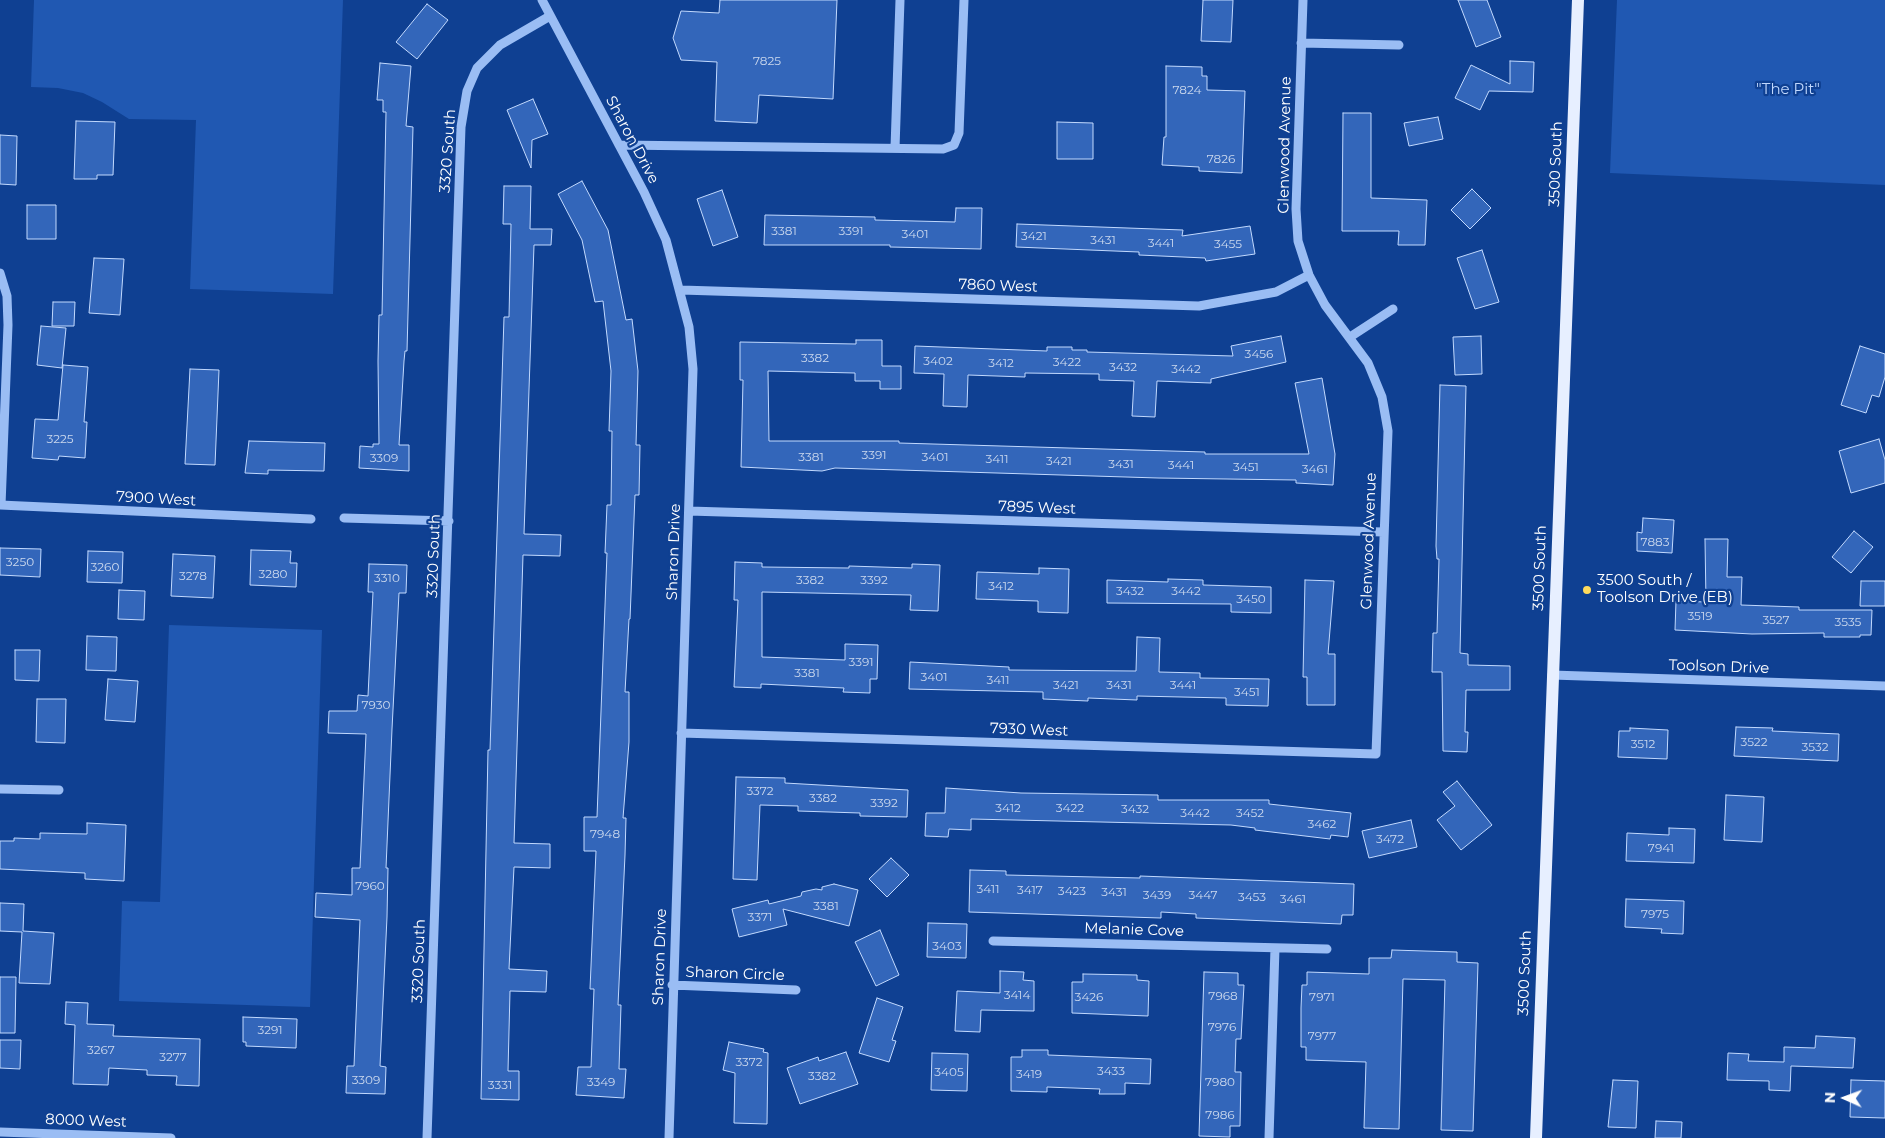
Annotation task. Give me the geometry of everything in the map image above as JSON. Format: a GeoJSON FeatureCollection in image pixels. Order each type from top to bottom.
{"type":"FeatureCollection","features":[{"type":"Feature","properties":{"kind":"main road","name":"3500 South"},"geometry":{"type":"LineString","coordinates":[[1536,1138],[1578,0]]}},
{"type":"Feature","properties":{"kind":"street","name":"Sharon Drive"},"geometry":{"type":"LineString","coordinates":[[542,0],[619,145],[666,240],[681,290],[689,327],[693,369],[672,985],[669,1138]]}},
{"type":"Feature","properties":{"kind":"street"},"geometry":{"type":"LineString","coordinates":[[895,148],[900,0]]}},
{"type":"Feature","properties":{"kind":"street"},"geometry":{"type":"LineString","coordinates":[[619,145],[942,149],[954,145],[959,133],[964,0]]}},
{"type":"Feature","properties":{"kind":"street","name":"Glenwood Avenue"},"geometry":{"type":"LineString","coordinates":[[1302,0],[1296,209],[1298,240],[1309,275],[1325,305],[1368,363],[1382,397],[1388,431],[1376,754]]}},
{"type":"Feature","properties":{"kind":"street","name":"3320 South"},"geometry":{"type":"LineString","coordinates":[[427,1138],[461,127],[466,91],[477,68],[500,46],[550,16]]}},
{"type":"Feature","properties":{"kind":"street"},"geometry":{"type":"LineString","coordinates":[[1301,43],[1399,45]]}},
{"type":"Feature","properties":{"kind":"street"},"geometry":{"type":"LineString","coordinates":[[0,273],[7,296],[8,325],[1,505]]}},
{"type":"Feature","properties":{"kind":"street","name":"7860 West"},"geometry":{"type":"LineString","coordinates":[[681,290],[1199,306],[1276,292],[1309,275]]}},
{"type":"Feature","properties":{"kind":"street"},"geometry":{"type":"LineString","coordinates":[[1350,337],[1393,309]]}},
{"type":"Feature","properties":{"kind":"street","name":"7900 West"},"geometry":{"type":"LineString","coordinates":[[1,505],[311,519]]}},
{"type":"Feature","properties":{"kind":"street","name":"7895 West"},"geometry":{"type":"LineString","coordinates":[[689,511],[1383,532]]}},
{"type":"Feature","properties":{"kind":"street"},"geometry":{"type":"LineString","coordinates":[[344,518],[449,521]]}},
{"type":"Feature","properties":{"kind":"street","name":"Toolson Drive"},"geometry":{"type":"LineString","coordinates":[[1552,676],[1885,686]]}},
{"type":"Feature","properties":{"kind":"street","name":"7930 West"},"geometry":{"type":"LineString","coordinates":[[681,733],[1376,754]]}},
{"type":"Feature","properties":{"kind":"street"},"geometry":{"type":"LineString","coordinates":[[0,788],[59,790]]}},
{"type":"Feature","properties":{"kind":"street","name":"Melanie Cove"},"geometry":{"type":"LineString","coordinates":[[993,941],[1326,949]]}},
{"type":"Feature","properties":{"kind":"street"},"geometry":{"type":"LineString","coordinates":[[1269,1138],[1275,948]]}},
{"type":"Feature","properties":{"kind":"street","name":"Sharon Circle"},"geometry":{"type":"LineString","coordinates":[[672,985],[796,990]]}},
{"type":"Feature","properties":{"kind":"street","name":"8000 West"},"geometry":{"type":"LineString","coordinates":[[0,1132],[171,1138]]}},
{"type":"Feature","properties":{"kind":"green space"},"geometry":{"type":"Polygon","coordinates":[[[34,0],[343,0],[333,294],[190,289],[196,120],[129,119],[102,102],[83,93],[58,88],[31,87],[34,0]]]}},
{"type":"Feature","properties":{"kind":"green space","name":"\"The Pit\""},"geometry":{"type":"Polygon","coordinates":[[[1617,0],[1885,0],[1885,185],[1610,173],[1617,0]]]}},
{"type":"Feature","properties":{"kind":"green space"},"geometry":{"type":"Polygon","coordinates":[[[169,625],[322,630],[310,1007],[119,1001],[122,901],[160,902],[169,625]]]}},
{"type":"Feature","properties":{"kind":"building"},"geometry":{"type":"Polygon","coordinates":[[[720,0],[837,0],[833,99],[759,95],[757,123],[715,121],[717,62],[681,60],[673,38],[681,11],[719,13],[720,0]]]}},
{"type":"Feature","properties":{"kind":"building"},"geometry":{"type":"Polygon","coordinates":[[[1203,0],[1233,0],[1231,42],[1201,41],[1203,0]]]}},
{"type":"Feature","properties":{"kind":"building"},"geometry":{"type":"Polygon","coordinates":[[[1458,0],[1487,0],[1501,37],[1476,47],[1458,0]]]}},
{"type":"Feature","properties":{"kind":"building"},"geometry":{"type":"Polygon","coordinates":[[[427,4],[448,20],[417,59],[396,42],[427,4]]]}},
{"type":"Feature","properties":{"kind":"building"},"geometry":{"type":"Polygon","coordinates":[[[1510,61],[1534,62],[1533,92],[1489,91],[1480,110],[1455,98],[1471,65],[1510,84],[1510,61]]]}},
{"type":"Feature","properties":{"kind":"building"},"geometry":{"type":"Polygon","coordinates":[[[380,63],[411,66],[406,126],[413,127],[407,351],[405,351],[404,361],[399,445],[409,445],[409,471],[359,468],[360,446],[373,447],[373,444],[379,444],[378,361],[379,315],[382,315],[386,112],[383,112],[383,100],[377,100],[380,63]]]}},
{"type":"Feature","properties":{"kind":"building"},"geometry":{"type":"Polygon","coordinates":[[[1166,66],[1202,67],[1202,76],[1207,76],[1207,90],[1245,91],[1242,173],[1199,171],[1199,167],[1162,165],[1164,137],[1166,137],[1166,66]]]}},
{"type":"Feature","properties":{"kind":"building"},"geometry":{"type":"Polygon","coordinates":[[[533,99],[548,134],[532,140],[531,168],[507,110],[533,99]]]}},
{"type":"Feature","properties":{"kind":"building"},"geometry":{"type":"Polygon","coordinates":[[[1343,113],[1371,113],[1371,198],[1427,200],[1425,245],[1398,245],[1399,231],[1342,231],[1343,113]]]}},
{"type":"Feature","properties":{"kind":"building"},"geometry":{"type":"Polygon","coordinates":[[[1438,117],[1443,139],[1409,146],[1404,123],[1438,117]]]}},
{"type":"Feature","properties":{"kind":"building"},"geometry":{"type":"Polygon","coordinates":[[[76,121],[115,122],[113,175],[97,175],[97,179],[74,179],[76,121]]]}},
{"type":"Feature","properties":{"kind":"building"},"geometry":{"type":"Polygon","coordinates":[[[1057,122],[1093,123],[1093,159],[1057,159],[1057,122]]]}},
{"type":"Feature","properties":{"kind":"building"},"geometry":{"type":"Polygon","coordinates":[[[0,135],[17,136],[16,185],[0,184],[0,135]]]}},
{"type":"Feature","properties":{"kind":"building"},"geometry":{"type":"Polygon","coordinates":[[[582,181],[608,230],[626,320],[632,319],[638,371],[636,445],[640,445],[639,495],[635,495],[625,692],[629,692],[629,742],[623,818],[626,818],[618,1005],[621,1005],[619,1069],[626,1069],[624,1098],[576,1095],[578,1067],[591,1067],[594,989],[590,989],[596,851],[584,851],[584,817],[597,817],[607,553],[605,553],[607,505],[611,505],[612,431],[609,431],[611,371],[603,301],[595,302],[582,240],[558,194],[582,181]]]}},
{"type":"Feature","properties":{"kind":"building"},"geometry":{"type":"Polygon","coordinates":[[[504,186],[531,186],[530,229],[552,229],[551,245],[534,245],[524,534],[561,535],[560,556],[523,555],[514,843],[550,844],[550,868],[514,867],[509,969],[547,971],[546,992],[510,991],[508,1071],[519,1071],[519,1100],[481,1099],[488,750],[490,750],[504,317],[509,317],[511,224],[503,224],[504,186]]]}},
{"type":"Feature","properties":{"kind":"building"},"geometry":{"type":"Polygon","coordinates":[[[1472,189],[1491,208],[1470,229],[1451,210],[1472,189]]]}},
{"type":"Feature","properties":{"kind":"building"},"geometry":{"type":"Polygon","coordinates":[[[722,190],[738,237],[713,246],[697,199],[722,190]]]}},
{"type":"Feature","properties":{"kind":"building"},"geometry":{"type":"Polygon","coordinates":[[[27,205],[56,205],[56,239],[27,239],[27,205]]]}},
{"type":"Feature","properties":{"kind":"building"},"geometry":{"type":"Polygon","coordinates":[[[956,208],[982,208],[981,249],[890,247],[890,245],[764,245],[765,215],[875,217],[875,220],[955,222],[956,208]]]}},
{"type":"Feature","properties":{"kind":"building"},"geometry":{"type":"Polygon","coordinates":[[[1017,224],[1183,230],[1182,236],[1250,226],[1255,254],[1206,261],[1205,258],[1139,255],[1139,252],[1016,247],[1017,224]]]}},
{"type":"Feature","properties":{"kind":"building"},"geometry":{"type":"Polygon","coordinates":[[[1482,250],[1499,302],[1475,309],[1457,258],[1482,250]]]}},
{"type":"Feature","properties":{"kind":"building"},"geometry":{"type":"Polygon","coordinates":[[[94,258],[124,259],[120,315],[89,313],[94,258]]]}},
{"type":"Feature","properties":{"kind":"building"},"geometry":{"type":"Polygon","coordinates":[[[53,302],[75,302],[74,326],[52,326],[53,302]]]}},
{"type":"Feature","properties":{"kind":"building"},"geometry":{"type":"Polygon","coordinates":[[[41,326],[66,328],[62,368],[37,365],[41,326]]]}},
{"type":"Feature","properties":{"kind":"building"},"geometry":{"type":"Polygon","coordinates":[[[1281,336],[1286,362],[1211,379],[1211,383],[1157,381],[1155,417],[1132,416],[1134,381],[1099,380],[1099,374],[1025,373],[1025,377],[968,375],[967,407],[943,406],[944,374],[914,373],[915,346],[1047,351],[1047,347],[1072,347],[1072,350],[1087,350],[1087,352],[1233,356],[1231,346],[1281,336]]]}},
{"type":"Feature","properties":{"kind":"building"},"geometry":{"type":"Polygon","coordinates":[[[1481,336],[1482,374],[1455,375],[1453,337],[1481,336]]]}},
{"type":"Feature","properties":{"kind":"building"},"geometry":{"type":"Polygon","coordinates":[[[856,340],[882,340],[882,366],[901,366],[901,389],[880,389],[880,381],[855,381],[855,373],[768,371],[769,441],[899,441],[899,443],[1205,452],[1205,454],[1309,454],[1295,383],[1322,378],[1335,454],[1333,485],[1296,483],[1296,480],[1158,478],[835,468],[822,471],[741,467],[743,380],[740,380],[740,342],[856,344],[856,340]]]}},
{"type":"Feature","properties":{"kind":"building"},"geometry":{"type":"Polygon","coordinates":[[[1860,346],[1885,354],[1885,377],[1879,397],[1872,395],[1866,413],[1841,405],[1860,346]]]}},
{"type":"Feature","properties":{"kind":"building"},"geometry":{"type":"Polygon","coordinates":[[[63,365],[88,367],[84,422],[87,422],[85,458],[59,456],[58,460],[32,458],[35,419],[58,420],[63,365]]]}},
{"type":"Feature","properties":{"kind":"building"},"geometry":{"type":"Polygon","coordinates":[[[190,369],[219,370],[215,465],[185,464],[190,369]]]}},
{"type":"Feature","properties":{"kind":"building"},"geometry":{"type":"Polygon","coordinates":[[[1440,385],[1466,386],[1460,653],[1468,654],[1468,665],[1510,666],[1510,690],[1466,690],[1465,732],[1468,732],[1467,752],[1443,751],[1442,672],[1432,672],[1433,633],[1437,633],[1439,559],[1437,559],[1436,546],[1440,385]]]}},
{"type":"Feature","properties":{"kind":"building"},"geometry":{"type":"Polygon","coordinates":[[[1879,439],[1885,460],[1885,483],[1851,493],[1839,451],[1879,439]]]}},
{"type":"Feature","properties":{"kind":"building"},"geometry":{"type":"Polygon","coordinates":[[[249,441],[325,443],[324,471],[268,470],[268,474],[245,473],[249,441]]]}},
{"type":"Feature","properties":{"kind":"building"},"geometry":{"type":"Polygon","coordinates":[[[1643,518],[1674,520],[1672,553],[1637,551],[1637,532],[1642,533],[1643,518]]]}},
{"type":"Feature","properties":{"kind":"building"},"geometry":{"type":"Polygon","coordinates":[[[1854,531],[1873,547],[1851,573],[1832,557],[1854,531]]]}},
{"type":"Feature","properties":{"kind":"building"},"geometry":{"type":"Polygon","coordinates":[[[1705,539],[1728,539],[1727,577],[1742,577],[1741,605],[1799,607],[1799,610],[1872,610],[1871,635],[1860,635],[1860,637],[1824,637],[1824,633],[1752,634],[1675,630],[1676,601],[1706,602],[1705,539]]]}},
{"type":"Feature","properties":{"kind":"building"},"geometry":{"type":"Polygon","coordinates":[[[0,548],[41,549],[40,577],[0,575],[0,548]]]}},
{"type":"Feature","properties":{"kind":"building"},"geometry":{"type":"Polygon","coordinates":[[[251,550],[291,551],[290,563],[297,563],[296,587],[250,585],[251,550]]]}},
{"type":"Feature","properties":{"kind":"building"},"geometry":{"type":"Polygon","coordinates":[[[88,551],[123,552],[122,583],[87,582],[88,551]]]}},
{"type":"Feature","properties":{"kind":"building"},"geometry":{"type":"Polygon","coordinates":[[[173,554],[215,556],[213,598],[171,596],[173,554]]]}},
{"type":"Feature","properties":{"kind":"building"},"geometry":{"type":"Polygon","coordinates":[[[735,562],[762,563],[762,567],[849,568],[849,566],[912,568],[912,564],[940,565],[938,611],[910,610],[911,595],[762,592],[762,657],[845,660],[845,644],[878,645],[877,679],[870,679],[870,693],[843,692],[844,688],[761,684],[761,688],[734,687],[738,600],[734,600],[735,562]]]}},
{"type":"Feature","properties":{"kind":"building"},"geometry":{"type":"Polygon","coordinates":[[[369,564],[407,565],[406,593],[399,593],[386,868],[388,868],[387,917],[380,1066],[386,1067],[385,1094],[346,1093],[347,1066],[354,1066],[360,920],[315,917],[316,893],[352,895],[352,868],[360,868],[366,734],[328,733],[329,711],[357,711],[358,695],[368,696],[373,592],[368,592],[369,564]]]}},
{"type":"Feature","properties":{"kind":"building"},"geometry":{"type":"Polygon","coordinates":[[[1039,568],[1069,569],[1068,613],[1038,612],[1038,601],[976,599],[977,572],[1039,574],[1039,568]]]}},
{"type":"Feature","properties":{"kind":"building"},"geometry":{"type":"Polygon","coordinates":[[[1168,579],[1203,580],[1203,585],[1271,587],[1271,613],[1231,612],[1231,604],[1107,603],[1107,580],[1168,582],[1168,579]]]}},
{"type":"Feature","properties":{"kind":"building"},"geometry":{"type":"Polygon","coordinates":[[[1305,580],[1334,581],[1328,654],[1335,654],[1335,705],[1307,705],[1307,677],[1303,677],[1305,580]]]}},
{"type":"Feature","properties":{"kind":"building"},"geometry":{"type":"Polygon","coordinates":[[[1861,581],[1885,581],[1885,606],[1860,606],[1861,581]]]}},
{"type":"Feature","properties":{"kind":"building"},"geometry":{"type":"Polygon","coordinates":[[[119,590],[145,591],[144,620],[118,619],[119,590]]]}},
{"type":"Feature","properties":{"kind":"building"},"geometry":{"type":"Polygon","coordinates":[[[87,636],[117,637],[116,671],[86,670],[87,636]]]}},
{"type":"Feature","properties":{"kind":"building"},"geometry":{"type":"Polygon","coordinates":[[[1137,637],[1160,638],[1159,672],[1200,673],[1200,678],[1269,679],[1268,706],[1226,705],[1226,698],[1137,696],[1137,700],[1088,698],[1088,701],[1043,699],[1043,692],[909,689],[910,662],[1009,667],[1009,670],[1136,671],[1137,637]]]}},
{"type":"Feature","properties":{"kind":"building"},"geometry":{"type":"Polygon","coordinates":[[[15,650],[40,650],[39,681],[15,680],[15,650]]]}},
{"type":"Feature","properties":{"kind":"building"},"geometry":{"type":"Polygon","coordinates":[[[108,679],[138,681],[135,722],[105,720],[108,679]]]}},
{"type":"Feature","properties":{"kind":"building"},"geometry":{"type":"Polygon","coordinates":[[[37,699],[66,699],[65,743],[36,742],[37,699]]]}},
{"type":"Feature","properties":{"kind":"building"},"geometry":{"type":"Polygon","coordinates":[[[1736,727],[1773,728],[1772,731],[1839,734],[1838,761],[1734,756],[1736,727]]]}},
{"type":"Feature","properties":{"kind":"building"},"geometry":{"type":"Polygon","coordinates":[[[1630,728],[1668,730],[1667,759],[1618,757],[1619,731],[1630,731],[1630,728]]]}},
{"type":"Feature","properties":{"kind":"building"},"geometry":{"type":"Polygon","coordinates":[[[736,777],[785,778],[785,783],[908,790],[907,817],[860,816],[860,813],[798,811],[798,806],[760,805],[757,880],[733,879],[736,777]]]}},
{"type":"Feature","properties":{"kind":"building"},"geometry":{"type":"Polygon","coordinates":[[[1457,781],[1492,825],[1461,850],[1437,820],[1455,806],[1443,792],[1457,781]]]}},
{"type":"Feature","properties":{"kind":"building"},"geometry":{"type":"Polygon","coordinates":[[[946,788],[1021,793],[1158,795],[1158,800],[1269,800],[1269,804],[1351,813],[1348,837],[1331,835],[1330,839],[1255,830],[1255,828],[1231,825],[971,819],[971,830],[949,829],[948,837],[925,836],[926,813],[945,813],[946,788]]]}},
{"type":"Feature","properties":{"kind":"building"},"geometry":{"type":"Polygon","coordinates":[[[1726,795],[1764,797],[1762,842],[1724,840],[1726,795]]]}},
{"type":"Feature","properties":{"kind":"building"},"geometry":{"type":"Polygon","coordinates":[[[1411,820],[1417,847],[1369,858],[1362,831],[1411,820]]]}},
{"type":"Feature","properties":{"kind":"building"},"geometry":{"type":"Polygon","coordinates":[[[87,823],[126,825],[124,881],[85,879],[85,873],[0,869],[0,841],[14,841],[14,838],[40,839],[40,833],[87,834],[87,823]]]}},
{"type":"Feature","properties":{"kind":"building"},"geometry":{"type":"Polygon","coordinates":[[[1669,828],[1695,829],[1694,863],[1626,861],[1627,833],[1669,835],[1669,828]]]}},
{"type":"Feature","properties":{"kind":"building"},"geometry":{"type":"Polygon","coordinates":[[[891,858],[909,875],[887,897],[869,879],[891,858]]]}},
{"type":"Feature","properties":{"kind":"building"},"geometry":{"type":"Polygon","coordinates":[[[970,870],[1006,871],[1006,875],[1140,878],[1140,876],[1354,884],[1353,915],[1342,915],[1341,924],[1196,918],[1196,914],[1161,912],[1161,918],[969,912],[970,870]]]}},
{"type":"Feature","properties":{"kind":"building"},"geometry":{"type":"Polygon","coordinates":[[[834,884],[858,890],[849,926],[783,909],[787,925],[739,937],[732,909],[768,900],[769,904],[801,896],[802,892],[816,889],[822,890],[822,887],[834,884]]]}},
{"type":"Feature","properties":{"kind":"building"},"geometry":{"type":"Polygon","coordinates":[[[1626,899],[1684,901],[1683,934],[1661,933],[1662,929],[1625,927],[1626,899]]]}},
{"type":"Feature","properties":{"kind":"building"},"geometry":{"type":"Polygon","coordinates":[[[0,903],[24,904],[23,931],[54,933],[50,984],[19,983],[22,932],[0,931],[0,903]]]}},
{"type":"Feature","properties":{"kind":"building"},"geometry":{"type":"Polygon","coordinates":[[[928,923],[967,924],[966,958],[927,957],[928,923]]]}},
{"type":"Feature","properties":{"kind":"building"},"geometry":{"type":"Polygon","coordinates":[[[880,930],[899,975],[876,986],[855,942],[880,930]]]}},
{"type":"Feature","properties":{"kind":"building"},"geometry":{"type":"Polygon","coordinates":[[[1392,950],[1457,952],[1457,962],[1478,963],[1473,1131],[1441,1130],[1445,980],[1403,979],[1399,1129],[1364,1128],[1366,1062],[1306,1060],[1306,1047],[1301,1047],[1301,1008],[1302,985],[1307,985],[1307,972],[1369,974],[1369,958],[1391,958],[1392,950]]]}},
{"type":"Feature","properties":{"kind":"building"},"geometry":{"type":"Polygon","coordinates":[[[1000,971],[1024,972],[1023,980],[1034,981],[1034,1011],[981,1010],[980,1032],[955,1031],[957,991],[1000,993],[1000,971]]]}},
{"type":"Feature","properties":{"kind":"building"},"geometry":{"type":"Polygon","coordinates":[[[1204,972],[1238,973],[1238,985],[1244,985],[1241,1039],[1236,1039],[1235,1072],[1241,1072],[1240,1126],[1230,1126],[1230,1137],[1199,1136],[1204,972]]]}},
{"type":"Feature","properties":{"kind":"building"},"geometry":{"type":"Polygon","coordinates":[[[1083,974],[1137,975],[1137,980],[1149,981],[1148,1016],[1072,1013],[1072,982],[1083,982],[1083,974]]]}},
{"type":"Feature","properties":{"kind":"building"},"geometry":{"type":"Polygon","coordinates":[[[0,977],[16,977],[15,1033],[0,1033],[0,977]]]}},
{"type":"Feature","properties":{"kind":"building"},"geometry":{"type":"Polygon","coordinates":[[[877,998],[903,1007],[892,1040],[896,1041],[889,1062],[859,1053],[877,998]]]}},
{"type":"Feature","properties":{"kind":"building"},"geometry":{"type":"Polygon","coordinates":[[[66,1002],[88,1003],[87,1024],[114,1025],[113,1036],[200,1039],[199,1086],[176,1085],[177,1076],[147,1075],[147,1070],[109,1068],[108,1085],[73,1084],[75,1025],[65,1024],[66,1002]]]}},
{"type":"Feature","properties":{"kind":"building"},"geometry":{"type":"Polygon","coordinates":[[[243,1017],[297,1019],[296,1048],[246,1046],[246,1042],[243,1042],[243,1017]]]}},
{"type":"Feature","properties":{"kind":"building"},"geometry":{"type":"Polygon","coordinates":[[[1816,1036],[1855,1038],[1853,1068],[1791,1066],[1790,1091],[1769,1090],[1769,1081],[1727,1080],[1728,1053],[1749,1054],[1748,1061],[1784,1062],[1784,1047],[1815,1048],[1816,1036]]]}},
{"type":"Feature","properties":{"kind":"building"},"geometry":{"type":"Polygon","coordinates":[[[0,1040],[21,1040],[20,1069],[0,1068],[0,1040]]]}},
{"type":"Feature","properties":{"kind":"building"},"geometry":{"type":"Polygon","coordinates":[[[729,1042],[764,1049],[763,1052],[768,1053],[767,1124],[734,1123],[735,1073],[723,1070],[729,1042]]]}},
{"type":"Feature","properties":{"kind":"building"},"geometry":{"type":"Polygon","coordinates":[[[1022,1050],[1048,1050],[1048,1055],[1151,1059],[1150,1084],[1125,1083],[1125,1094],[1099,1094],[1100,1089],[1047,1087],[1047,1092],[1011,1091],[1011,1057],[1022,1057],[1022,1050]]]}},
{"type":"Feature","properties":{"kind":"building"},"geometry":{"type":"Polygon","coordinates":[[[846,1052],[858,1084],[800,1104],[787,1068],[818,1057],[819,1061],[846,1052]]]}},
{"type":"Feature","properties":{"kind":"building"},"geometry":{"type":"Polygon","coordinates":[[[932,1053],[968,1054],[967,1091],[931,1090],[932,1053]]]}},
{"type":"Feature","properties":{"kind":"building"},"geometry":{"type":"Polygon","coordinates":[[[1613,1080],[1638,1081],[1636,1128],[1608,1127],[1613,1080]]]}},
{"type":"Feature","properties":{"kind":"building"},"geometry":{"type":"Polygon","coordinates":[[[1851,1080],[1885,1081],[1885,1118],[1850,1117],[1851,1080]]]}},
{"type":"Feature","properties":{"kind":"building"},"geometry":{"type":"Polygon","coordinates":[[[1656,1121],[1682,1122],[1681,1138],[1655,1138],[1656,1121]]]}},
{"type":"Feature","properties":{"kind":"place","name":"3500 South / Toolson Drive (EB)"},"geometry":{"type":"Point","coordinates":[1587,590]}}]}
